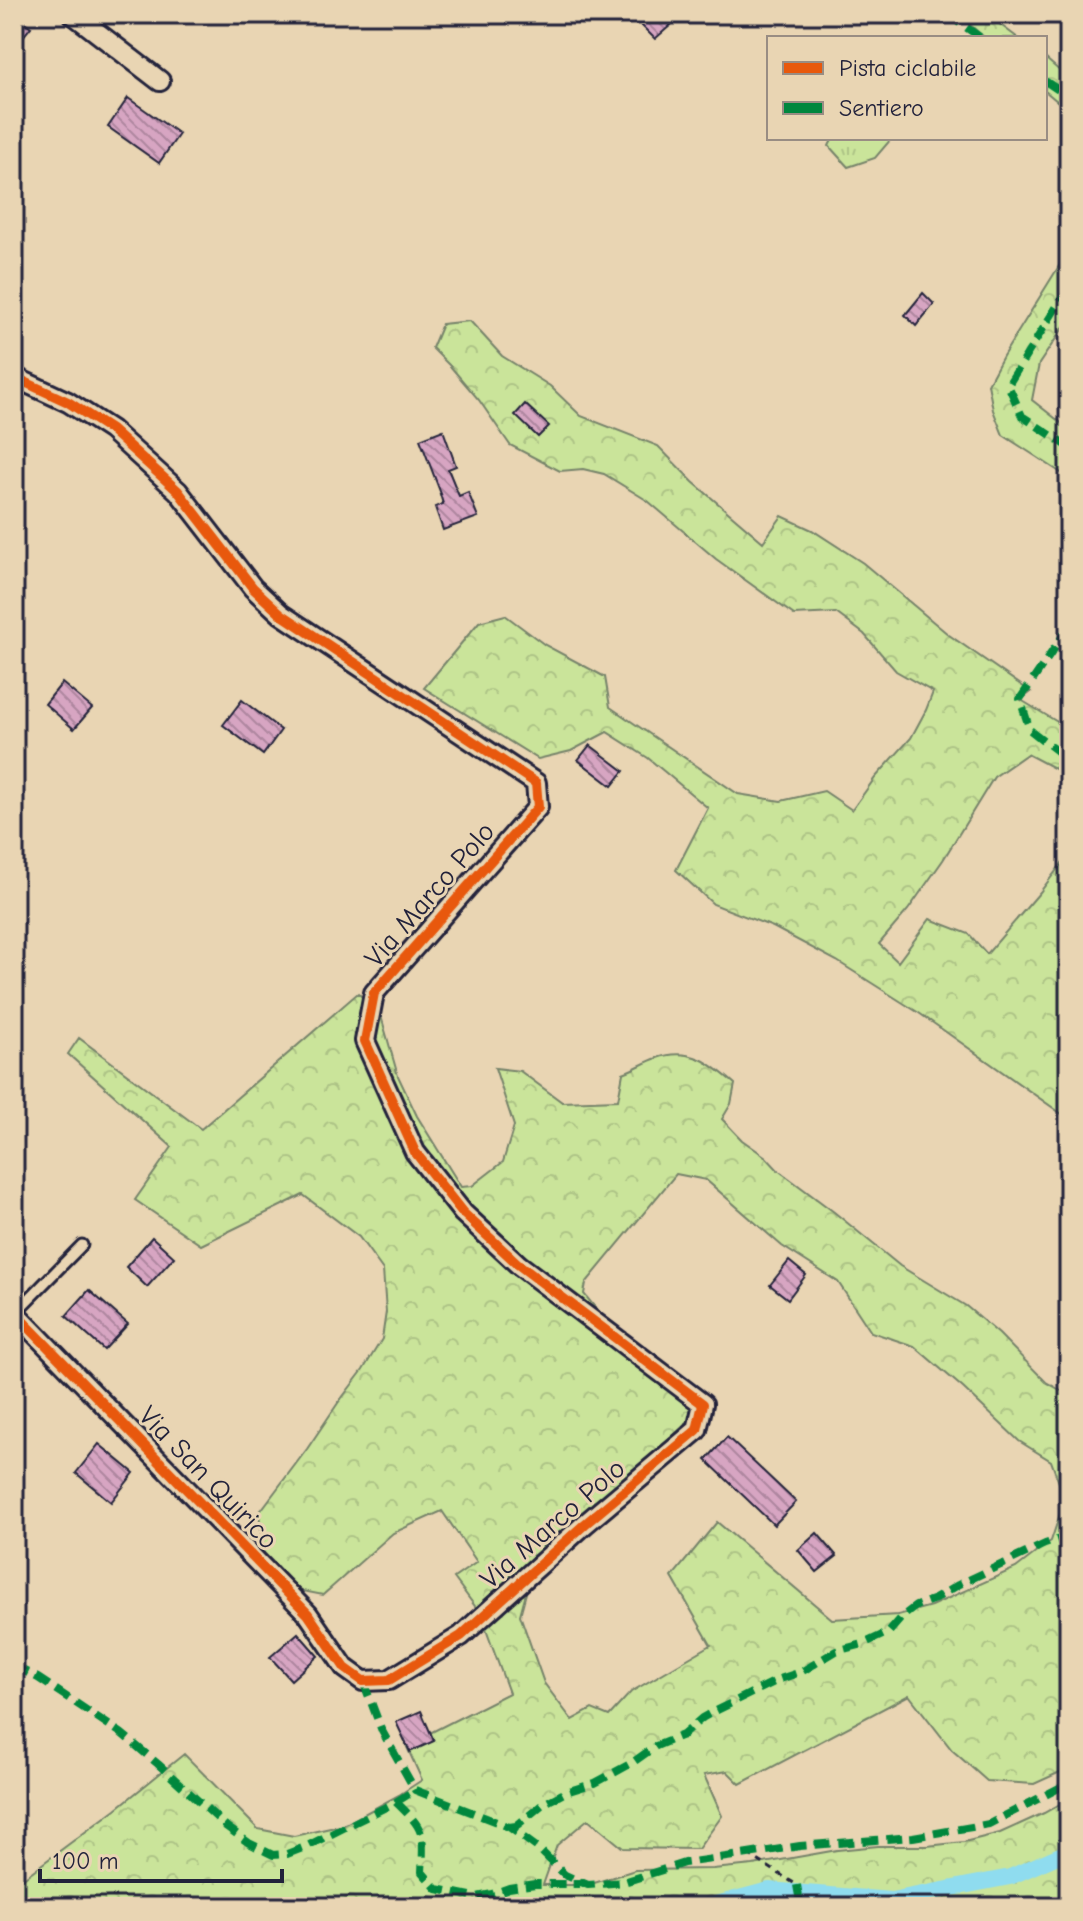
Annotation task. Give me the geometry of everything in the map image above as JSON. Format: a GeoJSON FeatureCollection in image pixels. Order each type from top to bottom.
{"type":"FeatureCollection","features":[{"type":"Feature","properties":{"kind":"street"},"geometry":{"type":"LineString","coordinates":[[73,14],[160,81]]}},
{"type":"Feature","properties":{"kind":"street","name":"Via Marco Polo"},"geometry":{"type":"LineString","coordinates":[[14,377],[68,402],[111,430],[178,491],[253,588],[281,614],[536,783],[538,807],[374,993],[365,1041],[415,1152],[463,1213],[519,1265],[703,1404],[697,1430],[585,1524],[461,1636],[389,1680],[363,1681]]}},
{"type":"Feature","properties":{"kind":"street","name":"Via San Quirico"},"geometry":{"type":"LineString","coordinates":[[15,1312],[308,1614],[345,1668],[363,1681]]}},
{"type":"Feature","properties":{"kind":"lane"},"geometry":{"type":"LineString","coordinates":[[15,1312],[82,1245]]}},
{"type":"Feature","properties":{"kind":"path"},"geometry":{"type":"LineString","coordinates":[[748,1854],[797,1885]]}},
{"type":"Feature","properties":{"kind":"green space"},"geometry":{"type":"Polygon","coordinates":[[[958,14],[986,14],[1015,36],[983,36],[958,14]]]}},
{"type":"Feature","properties":{"kind":"green space"},"geometry":{"type":"Polygon","coordinates":[[[1047,60],[1069,79],[1069,111],[1047,93],[1047,60]]]}},
{"type":"Feature","properties":{"kind":"green space"},"geometry":{"type":"Polygon","coordinates":[[[832,140],[890,140],[875,158],[848,167],[829,146],[832,140]]]}},
{"type":"Feature","properties":{"kind":"green space"},"geometry":{"type":"Polygon","coordinates":[[[1069,250],[1069,319],[1039,364],[1032,400],[1069,429],[1069,478],[1003,435],[993,410],[988,384],[1069,250]]]}},
{"type":"Feature","properties":{"kind":"green space"},"geometry":{"type":"Polygon","coordinates":[[[470,321],[502,356],[550,386],[581,416],[658,446],[693,482],[763,542],[782,516],[812,530],[863,563],[949,635],[1031,692],[1021,700],[1069,729],[1069,776],[1027,754],[994,777],[943,860],[908,910],[879,944],[898,962],[930,919],[969,934],[987,954],[1069,854],[1069,1119],[919,1013],[837,961],[773,927],[713,904],[676,870],[708,808],[648,758],[607,732],[571,751],[538,759],[424,688],[479,622],[505,615],[545,645],[605,677],[610,707],[738,794],[781,801],[824,791],[852,810],[875,778],[911,738],[933,692],[896,671],[864,634],[836,613],[794,615],[716,559],[648,501],[604,474],[583,469],[560,471],[510,445],[479,400],[432,348],[442,324],[470,321]]]}},
{"type":"Feature","properties":{"kind":"green space"},"geometry":{"type":"Polygon","coordinates":[[[358,993],[381,1016],[398,1076],[417,1116],[461,1187],[472,1186],[503,1162],[514,1126],[495,1068],[520,1071],[562,1102],[618,1100],[623,1073],[669,1055],[700,1059],[735,1084],[731,1104],[722,1119],[742,1140],[900,1266],[966,1306],[999,1334],[1046,1382],[1069,1395],[1069,1768],[1034,1784],[987,1781],[952,1750],[909,1695],[740,1784],[727,1771],[704,1775],[722,1816],[698,1849],[623,1848],[588,1819],[557,1845],[543,1885],[588,1885],[635,1870],[713,1869],[837,1850],[964,1842],[1000,1833],[1069,1799],[1069,1907],[14,1907],[14,1885],[184,1754],[258,1829],[294,1836],[344,1825],[422,1780],[406,1745],[509,1693],[480,1613],[454,1578],[477,1562],[442,1511],[393,1533],[323,1595],[267,1584],[259,1513],[382,1339],[386,1312],[383,1270],[359,1237],[303,1195],[201,1245],[135,1200],[172,1147],[68,1054],[79,1038],[201,1129],[358,993]],[[676,1174],[586,1283],[584,1294],[629,1349],[697,1413],[653,1455],[646,1467],[533,1567],[520,1615],[544,1683],[572,1720],[592,1709],[609,1716],[631,1692],[711,1645],[672,1577],[717,1522],[832,1619],[898,1615],[931,1606],[1016,1568],[1051,1541],[1065,1499],[1051,1461],[1019,1441],[914,1346],[871,1332],[838,1282],[782,1246],[706,1180],[676,1174]]]}},
{"type":"Feature","properties":{"kind":"building"},"geometry":{"type":"Polygon","coordinates":[[[14,14],[31,27],[14,48],[14,14]]]}},
{"type":"Feature","properties":{"kind":"building"},"geometry":{"type":"Polygon","coordinates":[[[653,14],[659,14],[671,25],[655,39],[641,25],[653,14]]]}},
{"type":"Feature","properties":{"kind":"building"},"geometry":{"type":"Polygon","coordinates":[[[128,98],[179,134],[159,163],[108,127],[128,98]]]}},
{"type":"Feature","properties":{"kind":"building"},"geometry":{"type":"Polygon","coordinates":[[[923,293],[934,304],[916,326],[905,315],[923,293]]]}},
{"type":"Feature","properties":{"kind":"building"},"geometry":{"type":"Polygon","coordinates":[[[525,404],[549,426],[538,437],[515,415],[525,404]]]}},
{"type":"Feature","properties":{"kind":"building"},"geometry":{"type":"Polygon","coordinates":[[[443,430],[456,466],[448,469],[459,496],[468,492],[478,517],[443,530],[435,507],[443,504],[441,494],[420,439],[443,430]]]}},
{"type":"Feature","properties":{"kind":"building"},"geometry":{"type":"Polygon","coordinates":[[[62,683],[92,708],[74,729],[45,704],[62,683]]]}},
{"type":"Feature","properties":{"kind":"building"},"geometry":{"type":"Polygon","coordinates":[[[242,700],[281,730],[263,755],[223,725],[242,700]]]}},
{"type":"Feature","properties":{"kind":"building"},"geometry":{"type":"Polygon","coordinates":[[[590,745],[624,771],[612,786],[578,760],[590,745]]]}},
{"type":"Feature","properties":{"kind":"building"},"geometry":{"type":"Polygon","coordinates":[[[152,1237],[174,1257],[147,1287],[126,1267],[152,1237]]]}},
{"type":"Feature","properties":{"kind":"building"},"geometry":{"type":"Polygon","coordinates":[[[789,1261],[806,1275],[788,1299],[770,1285],[789,1261]]]}},
{"type":"Feature","properties":{"kind":"building"},"geometry":{"type":"Polygon","coordinates":[[[89,1290],[128,1324],[104,1350],[66,1316],[89,1290]]]}},
{"type":"Feature","properties":{"kind":"building"},"geometry":{"type":"Polygon","coordinates":[[[727,1437],[796,1502],[774,1525],[706,1460],[727,1437]]]}},
{"type":"Feature","properties":{"kind":"building"},"geometry":{"type":"Polygon","coordinates":[[[99,1444],[134,1473],[111,1502],[76,1473],[99,1444]]]}},
{"type":"Feature","properties":{"kind":"building"},"geometry":{"type":"Polygon","coordinates":[[[817,1533],[837,1556],[817,1572],[798,1550],[817,1533]]]}},
{"type":"Feature","properties":{"kind":"building"},"geometry":{"type":"Polygon","coordinates":[[[298,1633],[318,1656],[291,1680],[270,1657],[298,1633]]]}},
{"type":"Feature","properties":{"kind":"building"},"geometry":{"type":"Polygon","coordinates":[[[421,1711],[434,1741],[410,1752],[396,1722],[421,1711]]]}},
{"type":"Feature","properties":{"kind":"waterway"},"geometry":{"type":"LineString","coordinates":[[705,1907],[769,1890],[891,1900],[1010,1877],[1069,1851]]}},
{"type":"Feature","properties":{"kind":"marked path"},"geometry":{"type":"LineString","coordinates":[[947,14],[978,36]]}},
{"type":"Feature","properties":{"kind":"marked path"},"geometry":{"type":"LineString","coordinates":[[1047,82],[1069,97]]}},
{"type":"Feature","properties":{"kind":"marked path"},"geometry":{"type":"LineString","coordinates":[[1069,287],[1008,385],[1022,416],[1069,447]]}},
{"type":"Feature","properties":{"kind":"marked path"},"geometry":{"type":"LineString","coordinates":[[1069,627],[1020,699],[1030,730],[1069,760]]}},
{"type":"Feature","properties":{"kind":"marked path"},"geometry":{"type":"LineString","coordinates":[[509,1827],[516,1826],[543,1804],[566,1792],[595,1783],[656,1746],[683,1735],[713,1712],[801,1672],[836,1651],[863,1644],[889,1632],[916,1606],[1045,1544],[1069,1536]]}},
{"type":"Feature","properties":{"kind":"marked path"},"geometry":{"type":"LineString","coordinates":[[14,1666],[38,1678],[121,1733],[227,1827],[273,1855],[287,1854],[305,1847],[415,1790]]}},
{"type":"Feature","properties":{"kind":"marked path"},"geometry":{"type":"LineString","coordinates":[[363,1681],[382,1731],[415,1790],[509,1827],[539,1849],[565,1875],[588,1885],[624,1882],[684,1863],[800,1846],[913,1837],[989,1824],[1069,1785]]}},
{"type":"Feature","properties":{"kind":"marked path"},"geometry":{"type":"LineString","coordinates":[[396,1802],[421,1832],[422,1872],[437,1889],[476,1897],[535,1884],[580,1884]]}},
{"type":"Feature","properties":{"kind":"marked path"},"geometry":{"type":"LineString","coordinates":[[797,1885],[799,1907]]}},
{"type":"Feature","properties":{"kind":"cycle path"},"geometry":{"type":"LineString","coordinates":[[14,377],[68,402],[111,430],[178,491],[253,588],[281,614],[536,783],[538,807],[374,993],[365,1041],[415,1152],[463,1213],[519,1265],[703,1404],[697,1430],[585,1524],[461,1636],[389,1680],[363,1681],[345,1668],[308,1614],[14,1312]]}}]}
